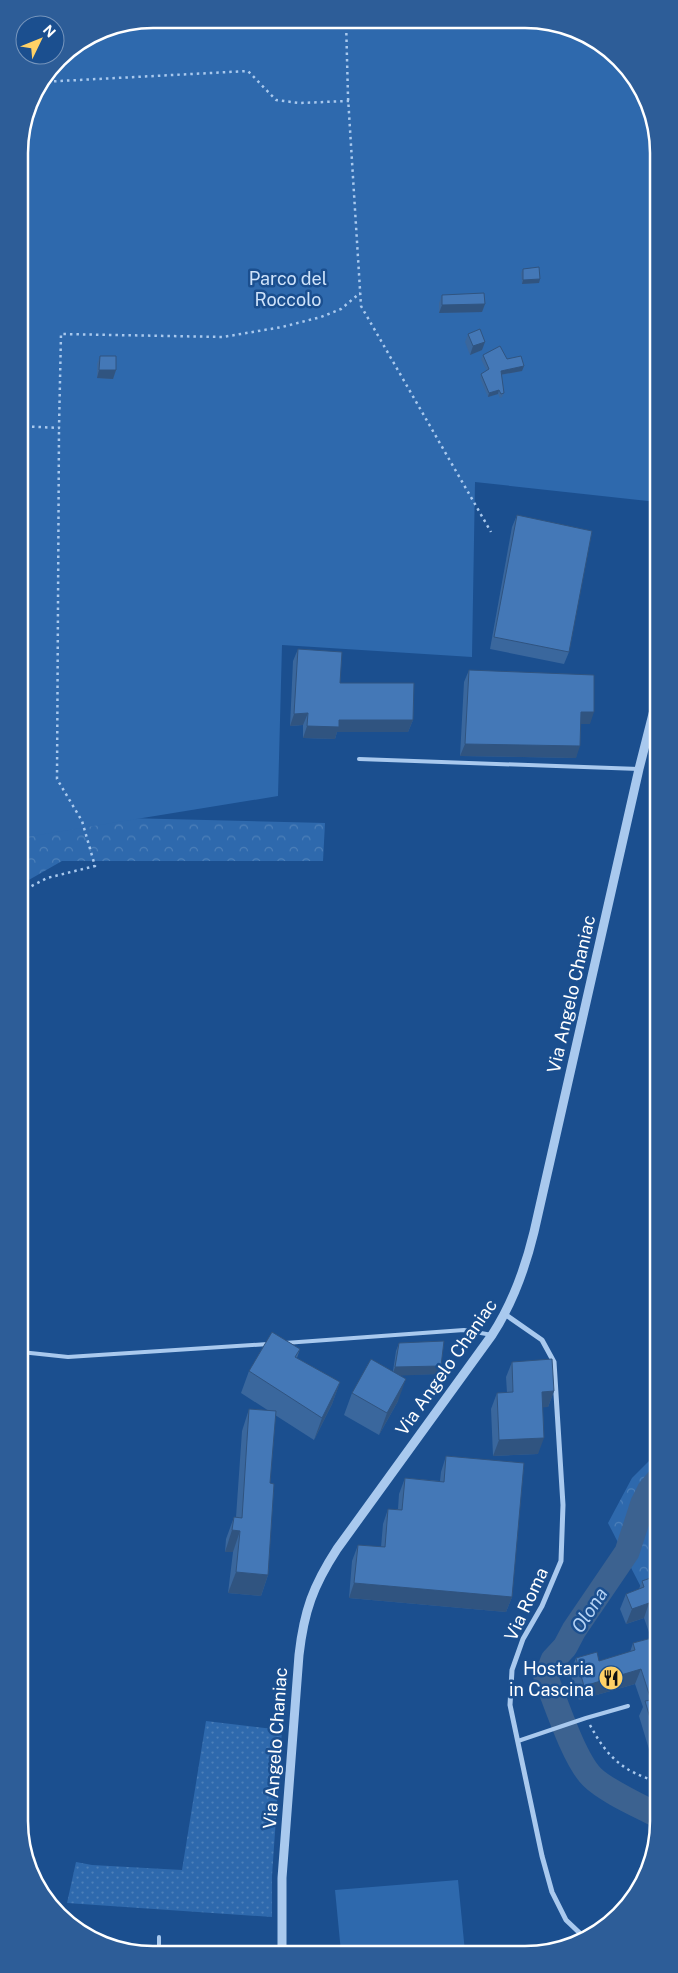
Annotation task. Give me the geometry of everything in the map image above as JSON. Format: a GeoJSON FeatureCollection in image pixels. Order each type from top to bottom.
{"type":"FeatureCollection","features":[{"type":"Feature","properties":{"kind":"street","name":"Via Angelo Chaniac"},"geometry":{"type":"LineString","coordinates":[[282,1946],[282,1878],[298,1665],[301,1631],[310,1598],[337,1548],[506,1315],[527,1263],[650,726]]}},
{"type":"Feature","properties":{"kind":"street","name":"Via Roma"},"geometry":{"type":"LineString","coordinates":[[506,1315],[542,1340],[554,1362],[563,1505],[561,1561],[542,1606],[524,1639],[512,1670],[510,1705],[540,1847],[552,1892],[566,1920],[580,1933]]}},
{"type":"Feature","properties":{"kind":"lane"},"geometry":{"type":"LineString","coordinates":[[359,759],[639,769]]}},
{"type":"Feature","properties":{"kind":"lane"},"geometry":{"type":"LineString","coordinates":[[28,1353],[68,1357],[464,1330],[492,1334]]}},
{"type":"Feature","properties":{"kind":"lane"},"geometry":{"type":"LineString","coordinates":[[518,1741],[628,1706]]}},
{"type":"Feature","properties":{"kind":"lane"},"geometry":{"type":"LineString","coordinates":[[159,1937],[159,1946]]}},
{"type":"Feature","properties":{"kind":"path"},"geometry":{"type":"LineString","coordinates":[[346,28],[360,306],[491,532]]}},
{"type":"Feature","properties":{"kind":"path"},"geometry":{"type":"LineString","coordinates":[[49,82],[248,71],[276,100],[299,103],[349,101]]}},
{"type":"Feature","properties":{"kind":"path"},"geometry":{"type":"LineString","coordinates":[[28,888],[47,878],[95,866],[82,821],[57,779],[61,334],[223,337],[282,327],[321,317],[341,309],[360,293]]}},
{"type":"Feature","properties":{"kind":"path"},"geometry":{"type":"LineString","coordinates":[[28,426],[59,428]]}},
{"type":"Feature","properties":{"kind":"path"},"geometry":{"type":"LineString","coordinates":[[586,1718],[598,1741],[613,1761],[650,1778]]}},
{"type":"Feature","properties":{"kind":"green space","name":"Parco del Roccolo"},"geometry":{"type":"Polygon","coordinates":[[[534,28],[550,30],[574,37],[602,53],[625,76],[638,97],[648,128],[650,152],[650,501],[475,482],[472,657],[282,645],[278,796],[28,837],[28,144],[32,120],[40,97],[53,76],[70,58],[83,48],[112,34],[136,29],[534,28]]]}},
{"type":"Feature","properties":{"kind":"green space"},"geometry":{"type":"Polygon","coordinates":[[[85,817],[325,823],[323,861],[62,861],[28,880],[28,833],[85,817]]]}},
{"type":"Feature","properties":{"kind":"green space"},"geometry":{"type":"Polygon","coordinates":[[[650,1460],[650,1589],[643,1591],[608,1523],[632,1478],[650,1460]]]}},
{"type":"Feature","properties":{"kind":"green space"},"geometry":{"type":"Polygon","coordinates":[[[206,1721],[282,1730],[272,1876],[272,1917],[67,1903],[76,1862],[92,1865],[182,1870],[206,1721]]]}},
{"type":"Feature","properties":{"kind":"green space"},"geometry":{"type":"Polygon","coordinates":[[[458,1880],[464,1946],[340,1946],[335,1890],[458,1880]]]}},
{"type":"Feature","properties":{"kind":"building"},"geometry":{"type":"Polygon","coordinates":[[[539,267],[540,279],[523,280],[523,269],[539,267]]]}},
{"type":"Feature","properties":{"kind":"building"},"geometry":{"type":"Polygon","coordinates":[[[484,293],[485,304],[442,305],[442,295],[484,293]]]}},
{"type":"Feature","properties":{"kind":"building"},"geometry":{"type":"Polygon","coordinates":[[[480,329],[485,342],[473,346],[468,334],[480,329]]]}},
{"type":"Feature","properties":{"kind":"building"},"geometry":{"type":"Polygon","coordinates":[[[500,346],[507,359],[521,356],[524,366],[501,371],[504,393],[501,394],[499,390],[489,393],[481,374],[489,369],[483,355],[500,346]]]}},
{"type":"Feature","properties":{"kind":"building"},"geometry":{"type":"Polygon","coordinates":[[[100,356],[116,356],[116,370],[99,370],[100,356]]]}},
{"type":"Feature","properties":{"kind":"building"},"geometry":{"type":"Polygon","coordinates":[[[517,515],[592,531],[569,652],[494,637],[517,515]]]}},
{"type":"Feature","properties":{"kind":"building"},"geometry":{"type":"Polygon","coordinates":[[[298,649],[342,652],[340,683],[414,683],[413,720],[339,720],[339,727],[307,726],[308,713],[294,714],[298,649]]]}},
{"type":"Feature","properties":{"kind":"building"},"geometry":{"type":"Polygon","coordinates":[[[469,670],[594,675],[594,712],[581,712],[580,746],[465,744],[469,670]]]}},
{"type":"Feature","properties":{"kind":"building"},"geometry":{"type":"Polygon","coordinates":[[[272,1332],[300,1349],[295,1357],[340,1382],[322,1418],[249,1371],[272,1332]]]}},
{"type":"Feature","properties":{"kind":"building"},"geometry":{"type":"Polygon","coordinates":[[[444,1341],[441,1366],[395,1367],[399,1343],[444,1341]]]}},
{"type":"Feature","properties":{"kind":"building"},"geometry":{"type":"Polygon","coordinates":[[[371,1359],[406,1379],[387,1413],[352,1393],[371,1359]]]}},
{"type":"Feature","properties":{"kind":"building"},"geometry":{"type":"Polygon","coordinates":[[[552,1359],[554,1391],[542,1392],[544,1438],[499,1440],[497,1393],[513,1392],[512,1362],[552,1359]]]}},
{"type":"Feature","properties":{"kind":"building"},"geometry":{"type":"Polygon","coordinates":[[[249,1409],[276,1411],[270,1483],[274,1484],[268,1575],[236,1572],[240,1531],[232,1530],[234,1517],[242,1518],[249,1409]]]}},
{"type":"Feature","properties":{"kind":"building"},"geometry":{"type":"Polygon","coordinates":[[[446,1456],[524,1463],[512,1597],[354,1583],[358,1545],[385,1547],[388,1509],[402,1510],[405,1478],[444,1482],[446,1456]]]}},
{"type":"Feature","properties":{"kind":"building"},"geometry":{"type":"Polygon","coordinates":[[[650,1578],[650,1606],[649,1603],[632,1609],[626,1594],[644,1587],[642,1581],[650,1578]]]}},
{"type":"Feature","properties":{"kind":"building"},"geometry":{"type":"Polygon","coordinates":[[[650,1638],[650,1697],[641,1669],[584,1686],[576,1658],[597,1652],[599,1661],[635,1650],[633,1643],[650,1638]]]}},
{"type":"Feature","properties":{"kind":"building"},"geometry":{"type":"Polygon","coordinates":[[[650,1700],[650,1718],[645,1701],[650,1700]]]}},
{"type":"Feature","properties":{"kind":"waterway","name":"Olona"},"geometry":{"type":"LineString","coordinates":[[650,1490],[643,1503],[627,1552],[574,1630],[565,1647],[553,1660],[546,1678],[560,1716],[585,1769],[598,1782],[614,1793],[650,1811]]}},
{"type":"Feature","properties":{"kind":"place","name":"Hostaria in Cascina"},"geometry":{"type":"Point","coordinates":[611,1678]}}]}
